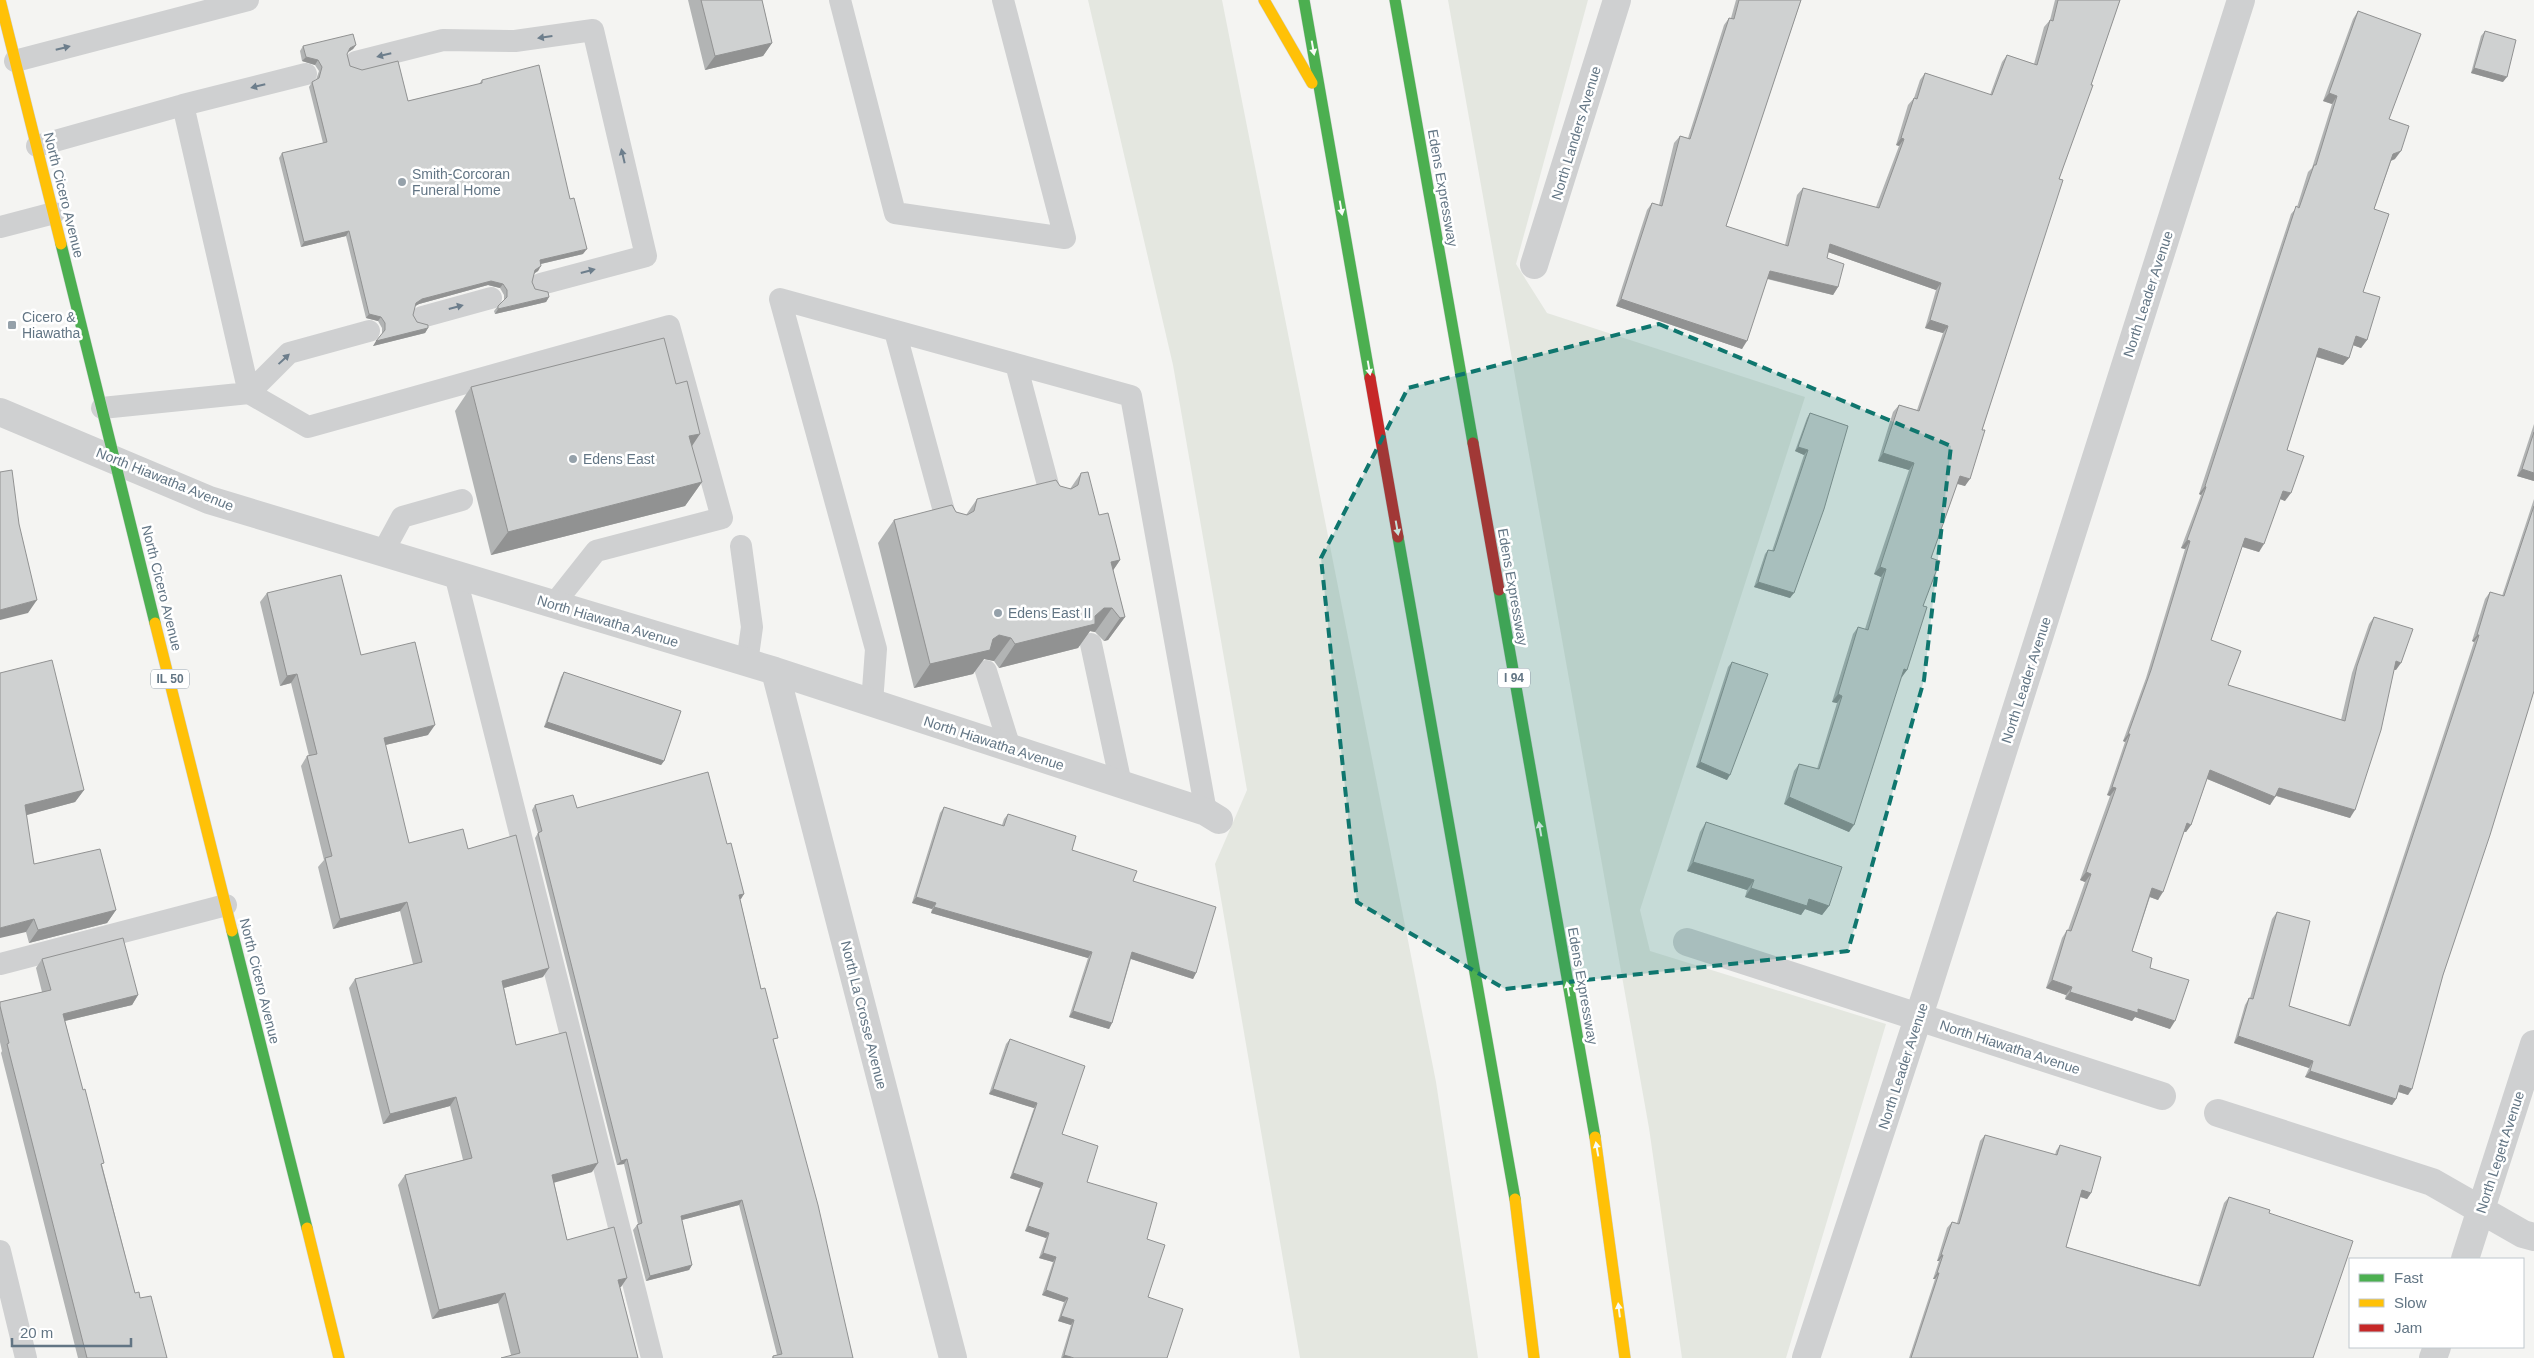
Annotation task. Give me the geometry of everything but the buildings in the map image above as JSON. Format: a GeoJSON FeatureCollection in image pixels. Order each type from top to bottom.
{"type":"FeatureCollection","features":[{"type":"Feature","properties":{"kind":"main road","name":"North Cicero Avenue"},"geometry":{"type":"LineString","coordinates":[[0,0],[338,1358]]}},
{"type":"Feature","properties":{"kind":"main road"},"geometry":{"type":"LineString","coordinates":[[1264,0],[1323,101]]}},
{"type":"Feature","properties":{"kind":"main road"},"geometry":{"type":"LineString","coordinates":[[1304,0],[1515,1201],[1534,1358]]}},
{"type":"Feature","properties":{"kind":"main road","name":"Edens Expressway"},"geometry":{"type":"LineString","coordinates":[[1395,0],[1602,1177],[1625,1358]]}},
{"type":"Feature","properties":{"kind":"street","name":"North Landers Avenue"},"geometry":{"type":"LineString","coordinates":[[1534,265],[1617,0]]}},
{"type":"Feature","properties":{"kind":"street","name":"North Leader Avenue"},"geometry":{"type":"LineString","coordinates":[[1806,1358],[1919,1017],[2241,0]]}},
{"type":"Feature","properties":{"kind":"street","name":"North Hiawatha Avenue"},"geometry":{"type":"LineString","coordinates":[[0,412],[209,500],[775,671],[1122,784],[1213,816]]}},
{"type":"Feature","properties":{"kind":"street","name":"North La Crosse Avenue"},"geometry":{"type":"LineString","coordinates":[[775,671],[953,1358]]}},
{"type":"Feature","properties":{"kind":"street","name":"North Hiawatha Avenue"},"geometry":{"type":"LineString","coordinates":[[1687,942],[2162,1096]]}},
{"type":"Feature","properties":{"kind":"street","name":"North Legett Avenue"},"geometry":{"type":"LineString","coordinates":[[2465,1258],[2534,1044]]}},
{"type":"Feature","properties":{"kind":"street"},"geometry":{"type":"LineString","coordinates":[[2218,1114],[2432,1182],[2534,1237]]}},
{"type":"Feature","properties":{"kind":"lane"},"geometry":{"type":"LineString","coordinates":[[15,60],[203,6],[248,0]]}},
{"type":"Feature","properties":{"kind":"lane"},"geometry":{"type":"LineString","coordinates":[[840,0],[895,213],[1066,238],[1003,0]]}},
{"type":"Feature","properties":{"kind":"lane"},"geometry":{"type":"LineString","coordinates":[[356,62],[442,40],[515,41],[593,30],[646,256],[541,284]]}},
{"type":"Feature","properties":{"kind":"lane"},"geometry":{"type":"LineString","coordinates":[[37,146],[183,105],[306,74]]}},
{"type":"Feature","properties":{"kind":"lane"},"geometry":{"type":"LineString","coordinates":[[183,105],[249,393]]}},
{"type":"Feature","properties":{"kind":"lane"},"geometry":{"type":"LineString","coordinates":[[0,227],[54,214]]}},
{"type":"Feature","properties":{"kind":"lane"},"geometry":{"type":"LineString","coordinates":[[422,317],[491,298]]}},
{"type":"Feature","properties":{"kind":"lane"},"geometry":{"type":"LineString","coordinates":[[872,703],[876,649],[780,299],[1130,396],[1213,816]]}},
{"type":"Feature","properties":{"kind":"lane"},"geometry":{"type":"LineString","coordinates":[[102,408],[249,393],[308,427],[669,326],[722,518],[596,551],[554,604]]}},
{"type":"Feature","properties":{"kind":"lane"},"geometry":{"type":"LineString","coordinates":[[249,393],[289,353],[369,331]]}},
{"type":"Feature","properties":{"kind":"lane"},"geometry":{"type":"LineString","coordinates":[[895,331],[948,526]]}},
{"type":"Feature","properties":{"kind":"lane"},"geometry":{"type":"LineString","coordinates":[[1016,364],[1052,500]]}},
{"type":"Feature","properties":{"kind":"lane"},"geometry":{"type":"LineString","coordinates":[[383,552],[402,517],[462,500]]}},
{"type":"Feature","properties":{"kind":"lane"},"geometry":{"type":"LineString","coordinates":[[741,546],[752,628],[747,663]]}},
{"type":"Feature","properties":{"kind":"lane"},"geometry":{"type":"LineString","coordinates":[[455,574],[652,1358]]}},
{"type":"Feature","properties":{"kind":"lane"},"geometry":{"type":"LineString","coordinates":[[1091,644],[1122,784]]}},
{"type":"Feature","properties":{"kind":"lane"},"geometry":{"type":"LineString","coordinates":[[986,671],[1010,748]]}},
{"type":"Feature","properties":{"kind":"lane"},"geometry":{"type":"LineString","coordinates":[[0,964],[226,905]]}},
{"type":"Feature","properties":{"kind":"lane"},"geometry":{"type":"LineString","coordinates":[[0,1251],[26,1358]]}},
{"type":"Feature","properties":{"kind":"highlighted area"},"geometry":{"type":"Polygon","coordinates":[[[1659,324],[1951,446],[1924,680],[1848,951],[1505,989],[1357,902],[1321,558],[1408,388],[1659,324]]]}},
{"type":"Feature","properties":{"kind":"shaded area"},"geometry":{"type":"Polygon","coordinates":[[[1088,0],[1222,0],[1436,1082],[1478,1358],[1300,1358],[1215,864],[1247,790],[1173,365],[1088,0]]]}},
{"type":"Feature","properties":{"kind":"shaded area"},"geometry":{"type":"Polygon","coordinates":[[[1448,0],[1588,0],[1516,264],[1547,313],[1805,397],[1640,910],[1650,951],[1886,1024],[1786,1358],[1682,1358],[1649,1128],[1448,0]]]}},
{"type":"Feature","properties":{"kind":"traffic: fast"},"geometry":{"type":"LineString","coordinates":[[1304,0],[1370,378]]}},
{"type":"Feature","properties":{"kind":"traffic: fast"},"geometry":{"type":"LineString","coordinates":[[1395,0],[1473,443]]}},
{"type":"Feature","properties":{"kind":"traffic: fast"},"geometry":{"type":"LineString","coordinates":[[61,244],[155,623]]}},
{"type":"Feature","properties":{"kind":"traffic: fast"},"geometry":{"type":"LineString","coordinates":[[1398,537],[1515,1199]]}},
{"type":"Feature","properties":{"kind":"traffic: fast"},"geometry":{"type":"LineString","coordinates":[[1499,590],[1595,1137]]}},
{"type":"Feature","properties":{"kind":"traffic: fast"},"geometry":{"type":"LineString","coordinates":[[232,931],[307,1228]]}},
{"type":"Feature","properties":{"kind":"traffic: slow"},"geometry":{"type":"LineString","coordinates":[[0,0],[61,244]]}},
{"type":"Feature","properties":{"kind":"traffic: slow"},"geometry":{"type":"LineString","coordinates":[[1264,0],[1312,83]]}},
{"type":"Feature","properties":{"kind":"traffic: slow"},"geometry":{"type":"LineString","coordinates":[[155,623],[232,931]]}},
{"type":"Feature","properties":{"kind":"traffic: slow"},"geometry":{"type":"LineString","coordinates":[[1595,1137],[1625,1358]]}},
{"type":"Feature","properties":{"kind":"traffic: slow"},"geometry":{"type":"LineString","coordinates":[[1515,1199],[1534,1358]]}},
{"type":"Feature","properties":{"kind":"traffic: slow"},"geometry":{"type":"LineString","coordinates":[[307,1228],[339,1358]]}},
{"type":"Feature","properties":{"kind":"traffic: jam"},"geometry":{"type":"LineString","coordinates":[[1370,378],[1398,537]]}},
{"type":"Feature","properties":{"kind":"traffic: jam"},"geometry":{"type":"LineString","coordinates":[[1473,443],[1499,590]]}},
{"type":"Feature","properties":{"kind":"place","name":"Smith-Corcoran Funeral Home"},"geometry":{"type":"Point","coordinates":[402,182]}},
{"type":"Feature","properties":{"kind":"place","name":"Cicero & Hiawatha"},"geometry":{"type":"Point","coordinates":[12,325]}},
{"type":"Feature","properties":{"kind":"place","name":"Edens East"},"geometry":{"type":"Point","coordinates":[573,459]}},
{"type":"Feature","properties":{"kind":"place","name":"Edens East II"},"geometry":{"type":"Point","coordinates":[998,613]}}]}
